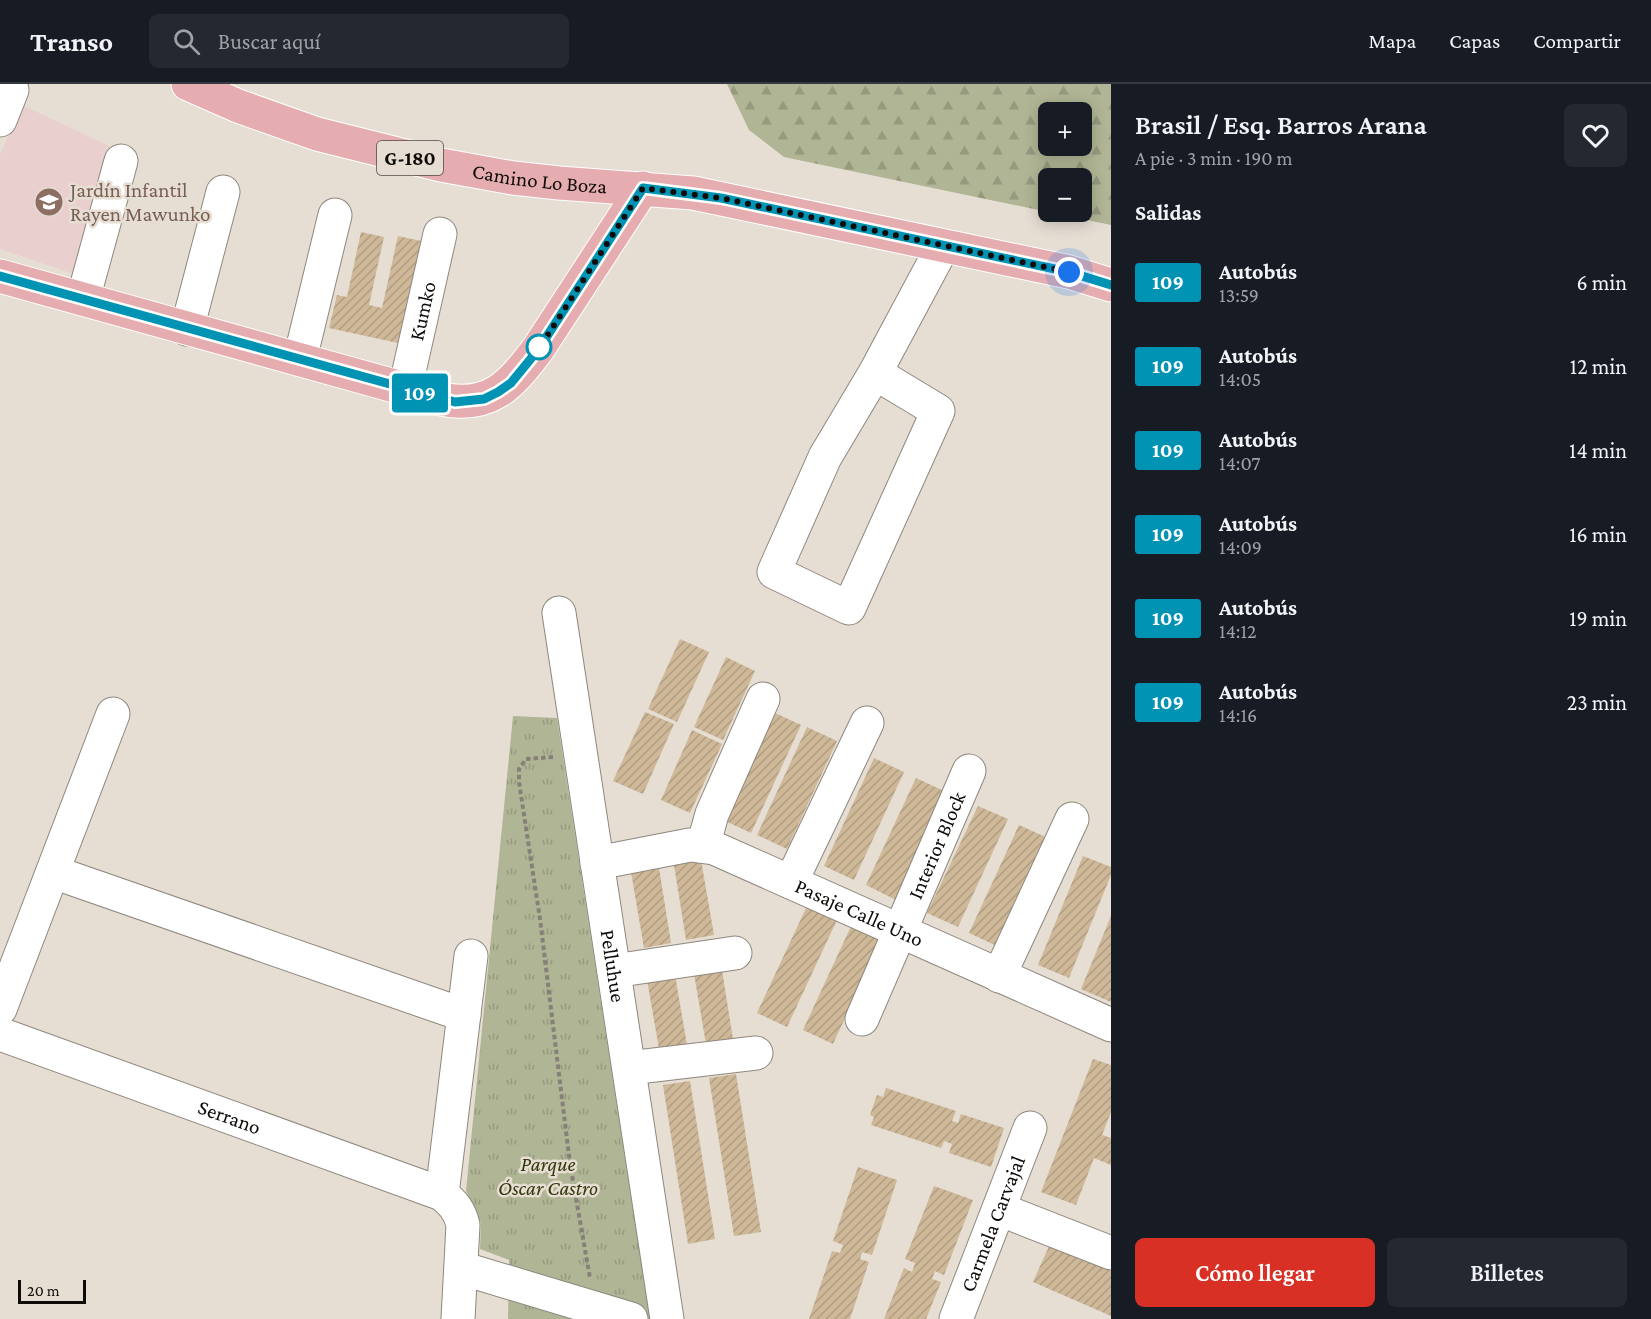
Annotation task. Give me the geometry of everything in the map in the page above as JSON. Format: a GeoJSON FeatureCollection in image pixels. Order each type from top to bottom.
{"type":"FeatureCollection","features":[{"type":"Feature","properties":{"kind":"main road","name":"Camino Lo Boza"},"geometry":{"type":"LineString","coordinates":[[188,84],[238,106],[316,134],[399,156],[513,178],[643,188],[721,198],[1069,272],[1111,285]]}},
{"type":"Feature","properties":{"kind":"main road"},"geometry":{"type":"LineString","coordinates":[[0,276],[405,389],[455,402],[470,402],[491,396],[511,383],[538,350],[643,188]]}},
{"type":"Feature","properties":{"kind":"street"},"geometry":{"type":"LineString","coordinates":[[0,120],[12,90]]}},
{"type":"Feature","properties":{"kind":"street"},"geometry":{"type":"LineString","coordinates":[[83,299],[121,161]]}},
{"type":"Feature","properties":{"kind":"street"},"geometry":{"type":"LineString","coordinates":[[187,329],[223,192]]}},
{"type":"Feature","properties":{"kind":"street"},"geometry":{"type":"LineString","coordinates":[[300,359],[336,215]]}},
{"type":"Feature","properties":{"kind":"street","name":"Kumko"},"geometry":{"type":"LineString","coordinates":[[405,389],[440,234]]}},
{"type":"Feature","properties":{"kind":"street"},"geometry":{"type":"LineString","coordinates":[[875,373],[938,411],[849,608],[774,572],[825,457],[875,373],[943,246]]}},
{"type":"Feature","properties":{"kind":"street","name":"Pelluhue"},"geometry":{"type":"LineString","coordinates":[[559,613],[667,1319]]}},
{"type":"Feature","properties":{"kind":"street"},"geometry":{"type":"LineString","coordinates":[[703,846],[712,814],[762,699]]}},
{"type":"Feature","properties":{"kind":"street"},"geometry":{"type":"LineString","coordinates":[[0,1009],[113,714]]}},
{"type":"Feature","properties":{"kind":"street"},"geometry":{"type":"LineString","coordinates":[[791,882],[867,723]]}},
{"type":"Feature","properties":{"kind":"street","name":"Interior Block"},"geometry":{"type":"LineString","coordinates":[[862,1019],[969,771]]}},
{"type":"Feature","properties":{"kind":"street"},"geometry":{"type":"LineString","coordinates":[[999,975],[1072,819]]}},
{"type":"Feature","properties":{"kind":"street","name":"Pasaje Calle Uno"},"geometry":{"type":"LineString","coordinates":[[597,863],[690,845],[714,848],[1111,1025]]}},
{"type":"Feature","properties":{"kind":"street"},"geometry":{"type":"LineString","coordinates":[[53,872],[464,1015]]}},
{"type":"Feature","properties":{"kind":"street"},"geometry":{"type":"LineString","coordinates":[[614,971],[735,953]]}},
{"type":"Feature","properties":{"kind":"street"},"geometry":{"type":"LineString","coordinates":[[458,1319],[463,1225],[461,1216],[449,1201],[471,956]]}},
{"type":"Feature","properties":{"kind":"street","name":"Serrano"},"geometry":{"type":"LineString","coordinates":[[0,1034],[449,1201]]}},
{"type":"Feature","properties":{"kind":"street"},"geometry":{"type":"LineString","coordinates":[[629,1068],[756,1053]]}},
{"type":"Feature","properties":{"kind":"street","name":"Carmela Carvajal"},"geometry":{"type":"LineString","coordinates":[[956,1319],[1030,1128]]}},
{"type":"Feature","properties":{"kind":"street"},"geometry":{"type":"LineString","coordinates":[[999,1209],[1111,1253]]}},
{"type":"Feature","properties":{"kind":"street"},"geometry":{"type":"LineString","coordinates":[[461,1268],[631,1319]]}},
{"type":"Feature","properties":{"kind":"path"},"geometry":{"type":"LineString","coordinates":[[580,755],[526,759],[519,769],[519,782],[540,919],[570,1164],[595,1309]]}},
{"type":"Feature","properties":{"kind":"shaded area","name":"Jardín Infantil Rayen Mawunko"},"geometry":{"type":"Polygon","coordinates":[[[22,105],[111,147],[80,276],[0,249],[0,155],[22,105]]]}},
{"type":"Feature","properties":{"kind":"green space"},"geometry":{"type":"Polygon","coordinates":[[[727,84],[1111,84],[1111,225],[1092,221],[1092,168],[1038,168],[1038,210],[784,157],[749,130],[727,84]]]}},
{"type":"Feature","properties":{"kind":"green space","name":"Parque Óscar Castro"},"geometry":{"type":"Polygon","coordinates":[[[513,716],[557,718],[650,1319],[508,1319],[509,1260],[480,1249],[481,1223],[466,1191],[513,716]]]}},
{"type":"Feature","properties":{"kind":"building"},"geometry":{"type":"Polygon","coordinates":[[[361,232],[384,237],[369,305],[382,308],[398,236],[430,243],[407,345],[329,328],[337,295],[347,297],[361,232]]]}},
{"type":"Feature","properties":{"kind":"building"},"geometry":{"type":"Polygon","coordinates":[[[680,639],[709,652],[677,722],[648,709],[680,639]]]}},
{"type":"Feature","properties":{"kind":"building"},"geometry":{"type":"Polygon","coordinates":[[[726,657],[755,671],[723,740],[694,727],[726,657]]]}},
{"type":"Feature","properties":{"kind":"building"},"geometry":{"type":"Polygon","coordinates":[[[771,711],[801,725],[751,833],[721,819],[771,711]]]}},
{"type":"Feature","properties":{"kind":"building"},"geometry":{"type":"Polygon","coordinates":[[[645,712],[674,724],[643,794],[613,781],[645,712]]]}},
{"type":"Feature","properties":{"kind":"building"},"geometry":{"type":"Polygon","coordinates":[[[807,727],[837,741],[787,849],[757,835],[807,727]]]}},
{"type":"Feature","properties":{"kind":"building"},"geometry":{"type":"Polygon","coordinates":[[[692,730],[722,744],[690,813],[661,800],[692,730]]]}},
{"type":"Feature","properties":{"kind":"building"},"geometry":{"type":"Polygon","coordinates":[[[874,758],[904,772],[854,880],[824,866],[874,758]]]}},
{"type":"Feature","properties":{"kind":"building"},"geometry":{"type":"Polygon","coordinates":[[[916,778],[946,792],[896,900],[866,885],[916,778]]]}},
{"type":"Feature","properties":{"kind":"building"},"geometry":{"type":"Polygon","coordinates":[[[978,806],[1008,819],[958,927],[927,913],[978,806]]]}},
{"type":"Feature","properties":{"kind":"building"},"geometry":{"type":"Polygon","coordinates":[[[1019,825],[1050,839],[999,947],[969,933],[1019,825]]]}},
{"type":"Feature","properties":{"kind":"building"},"geometry":{"type":"Polygon","coordinates":[[[1083,856],[1111,867],[1111,875],[1069,978],[1038,965],[1083,856]]]}},
{"type":"Feature","properties":{"kind":"building"},"geometry":{"type":"Polygon","coordinates":[[[701,860],[714,935],[686,940],[674,865],[701,860]]]}},
{"type":"Feature","properties":{"kind":"building"},"geometry":{"type":"Polygon","coordinates":[[[659,868],[671,943],[644,948],[631,872],[659,868]]]}},
{"type":"Feature","properties":{"kind":"building"},"geometry":{"type":"Polygon","coordinates":[[[807,906],[837,920],[787,1027],[757,1013],[807,906]]]}},
{"type":"Feature","properties":{"kind":"building"},"geometry":{"type":"Polygon","coordinates":[[[1111,916],[1111,1002],[1081,989],[1111,916]]]}},
{"type":"Feature","properties":{"kind":"building"},"geometry":{"type":"Polygon","coordinates":[[[853,922],[883,936],[833,1044],[803,1030],[853,922]]]}},
{"type":"Feature","properties":{"kind":"building"},"geometry":{"type":"Polygon","coordinates":[[[721,964],[733,1039],[706,1044],[693,968],[721,964]]]}},
{"type":"Feature","properties":{"kind":"building"},"geometry":{"type":"Polygon","coordinates":[[[674,969],[687,1045],[659,1049],[646,974],[674,969]]]}},
{"type":"Feature","properties":{"kind":"building"},"geometry":{"type":"Polygon","coordinates":[[[1093,1059],[1111,1065],[1111,1112],[1102,1135],[1111,1138],[1111,1165],[1094,1158],[1076,1205],[1041,1192],[1093,1059]]]}},
{"type":"Feature","properties":{"kind":"building"},"geometry":{"type":"Polygon","coordinates":[[[736,1074],[761,1232],[734,1236],[709,1078],[736,1074]]]}},
{"type":"Feature","properties":{"kind":"building"},"geometry":{"type":"Polygon","coordinates":[[[690,1081],[715,1239],[688,1244],[663,1085],[690,1081]]]}},
{"type":"Feature","properties":{"kind":"building"},"geometry":{"type":"Polygon","coordinates":[[[886,1088],[956,1111],[952,1121],[958,1123],[961,1114],[1004,1128],[991,1167],[949,1153],[952,1144],[944,1141],[941,1148],[871,1125],[874,1117],[870,1115],[877,1095],[883,1097],[886,1088]]]}},
{"type":"Feature","properties":{"kind":"building"},"geometry":{"type":"Polygon","coordinates":[[[858,1167],[897,1180],[872,1255],[862,1252],[860,1259],[869,1262],[850,1319],[809,1319],[832,1251],[840,1253],[843,1245],[833,1241],[858,1167]]]}},
{"type":"Feature","properties":{"kind":"building"},"geometry":{"type":"Polygon","coordinates":[[[934,1186],[973,1200],[944,1275],[935,1271],[932,1279],[941,1282],[926,1319],[884,1319],[904,1268],[912,1272],[915,1263],[905,1259],[934,1186]]]}},
{"type":"Feature","properties":{"kind":"building"},"geometry":{"type":"Polygon","coordinates":[[[1050,1244],[1111,1271],[1111,1316],[1033,1282],[1050,1244]]]}},
{"type":"Feature","properties":{"kind":"bus line","name":"109"},"geometry":{"type":"LineString","coordinates":[[0,276],[455,402],[484,399],[511,383],[538,350],[643,188],[721,198],[1069,272],[1111,285]]}},
{"type":"Feature","properties":{"kind":"place","name":"Jardín Infantil Rayen Mawunko"},"geometry":{"type":"Point","coordinates":[49,202]}},
{"type":"Feature","properties":{"kind":"route"},"geometry":{"type":"LineString","coordinates":[[539,347],[538,350],[643,188],[721,198],[1069,272]]}}]}
